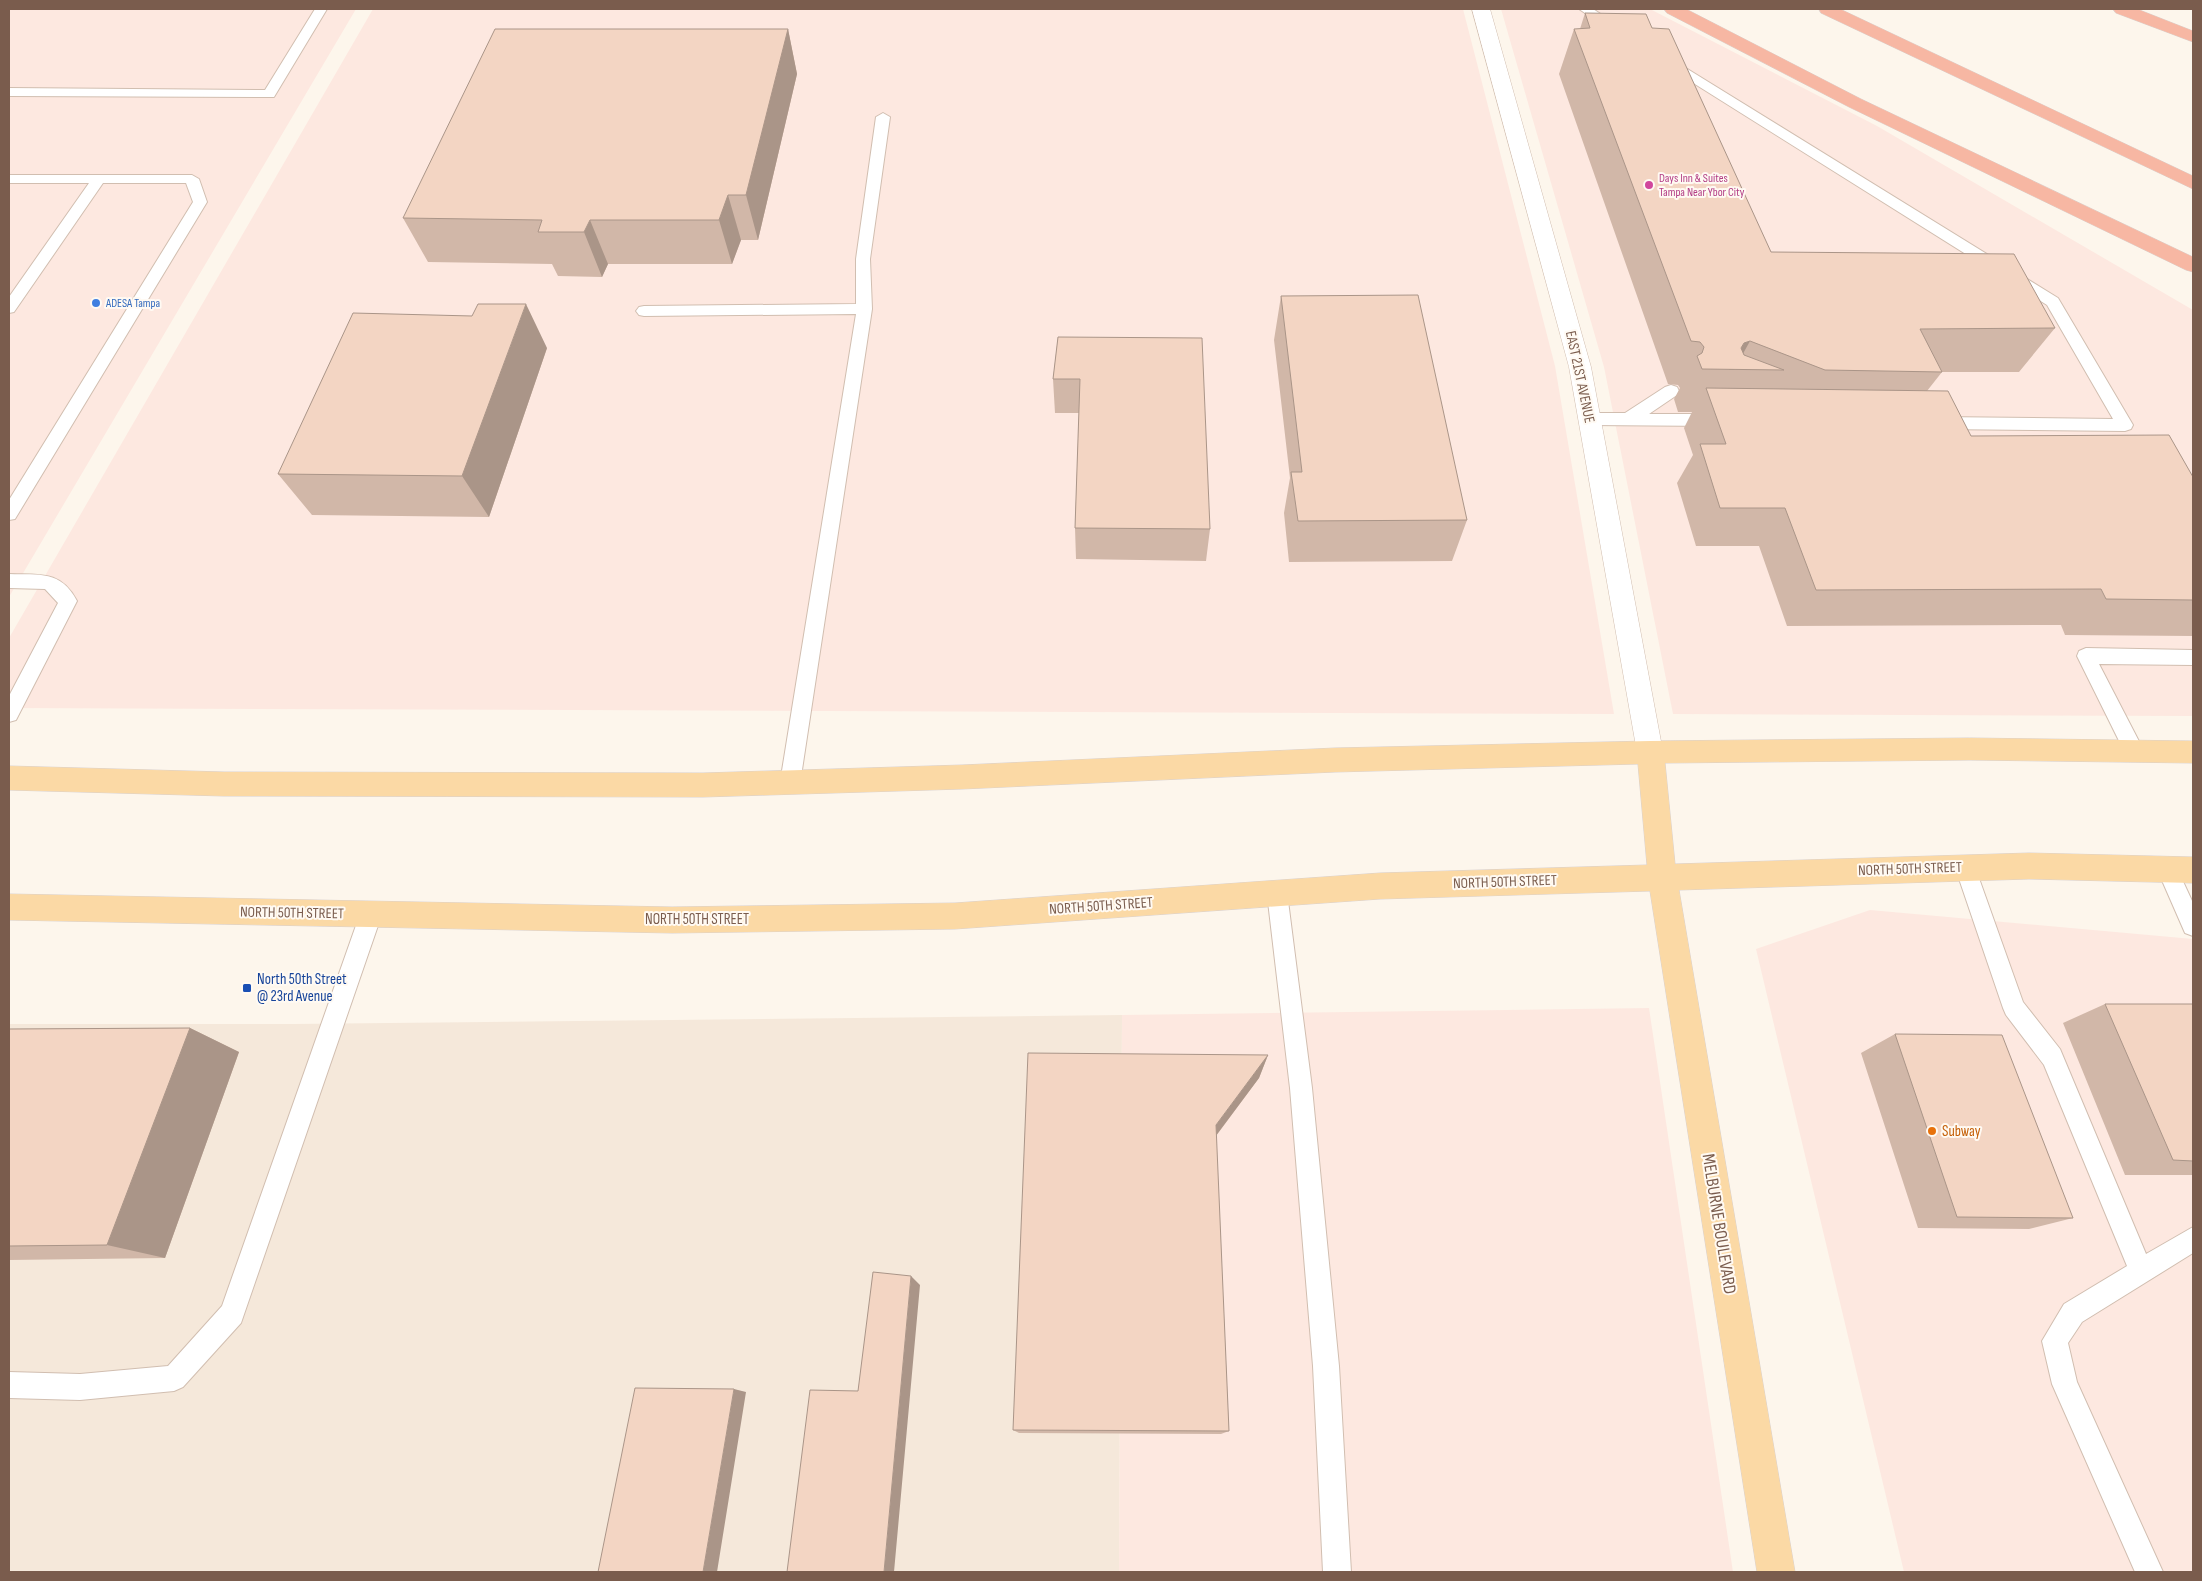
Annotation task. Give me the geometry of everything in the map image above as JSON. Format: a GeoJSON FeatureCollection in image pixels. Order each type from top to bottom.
{"type":"FeatureCollection","features":[{"type":"Feature","properties":{"kind":"highway"},"geometry":{"type":"LineString","coordinates":[[1673,9],[1855,103],[2193,265]]}},
{"type":"Feature","properties":{"kind":"highway"},"geometry":{"type":"LineString","coordinates":[[1827,9],[2193,183]]}},
{"type":"Feature","properties":{"kind":"highway"},"geometry":{"type":"LineString","coordinates":[[2122,9],[2193,37]]}},
{"type":"Feature","properties":{"kind":"main road"},"geometry":{"type":"LineString","coordinates":[[9,778],[224,784],[703,785],[962,777],[1334,760],[1650,752],[1970,749],[2193,752]]}},
{"type":"Feature","properties":{"kind":"main road","name":"MELBURNE BOULEVARD"},"geometry":{"type":"LineString","coordinates":[[1650,752],[1662,876],[1776,1572]]}},
{"type":"Feature","properties":{"kind":"main road","name":"NORTH 50TH STREET"},"geometry":{"type":"LineString","coordinates":[[9,907],[672,920],[955,916],[1380,886],[1965,867],[2029,866],[2180,870]]}},
{"type":"Feature","properties":{"kind":"street","name":"EAST 21ST AVENUE"},"geometry":{"type":"LineString","coordinates":[[1481,9],[1580,367],[1650,752]]}},
{"type":"Feature","properties":{"kind":"lane"},"geometry":{"type":"LineString","coordinates":[[9,92],[269,94],[321,9]]}},
{"type":"Feature","properties":{"kind":"lane"},"geometry":{"type":"LineString","coordinates":[[1585,9],[1627,35]]}},
{"type":"Feature","properties":{"kind":"lane"},"geometry":{"type":"LineString","coordinates":[[1652,51],[2053,302],[2125,425],[1918,423]]}},
{"type":"Feature","properties":{"kind":"lane"},"geometry":{"type":"LineString","coordinates":[[790,783],[864,309],[863,259],[883,116]]}},
{"type":"Feature","properties":{"kind":"lane"},"geometry":{"type":"LineString","coordinates":[[9,179],[192,179],[200,202],[9,514]]}},
{"type":"Feature","properties":{"kind":"lane"},"geometry":{"type":"LineString","coordinates":[[9,308],[99,179]]}},
{"type":"Feature","properties":{"kind":"lane"},"geometry":{"type":"LineString","coordinates":[[644,311],[864,309]]}},
{"type":"Feature","properties":{"kind":"lane"},"geometry":{"type":"LineString","coordinates":[[1629,419],[1671,391]]}},
{"type":"Feature","properties":{"kind":"lane"},"geometry":{"type":"LineString","coordinates":[[1589,419],[1734,420]]}},
{"type":"Feature","properties":{"kind":"lane"},"geometry":{"type":"LineString","coordinates":[[9,581],[49,582],[68,601],[9,714]]}},
{"type":"Feature","properties":{"kind":"lane"},"geometry":{"type":"LineString","coordinates":[[2134,750],[2086,656],[2193,657]]}},
{"type":"Feature","properties":{"kind":"lane"},"geometry":{"type":"LineString","coordinates":[[1965,867],[2014,1008],[2052,1057],[2141,1270]]}},
{"type":"Feature","properties":{"kind":"lane"},"geometry":{"type":"LineString","coordinates":[[2180,870],[2193,926]]}},
{"type":"Feature","properties":{"kind":"lane"},"geometry":{"type":"LineString","coordinates":[[1277,893],[1302,1088],[1326,1366],[1337,1572]]}},
{"type":"Feature","properties":{"kind":"lane"},"geometry":{"type":"LineString","coordinates":[[9,1385],[80,1387],[174,1378],[232,1314],[371,914]]}},
{"type":"Feature","properties":{"kind":"lane"},"geometry":{"type":"LineString","coordinates":[[2149,1572],[2065,1384],[2055,1341],[2073,1313],[2193,1239]]}},
{"type":"Feature","properties":{"kind":"shaded area","name":"ADESA Tampa"},"geometry":{"type":"Polygon","coordinates":[[[9,9],[356,9],[9,597],[9,9]]]}},
{"type":"Feature","properties":{"kind":"shaded area"},"geometry":{"type":"Polygon","coordinates":[[[373,9],[1463,9],[1555,366],[1614,714],[9,708],[9,638],[373,9]]]}},
{"type":"Feature","properties":{"kind":"shaded area"},"geometry":{"type":"Polygon","coordinates":[[[1501,9],[1650,9],[1877,126],[2193,310],[2193,716],[1673,714],[1604,367],[1501,9]]]}},
{"type":"Feature","properties":{"kind":"shaded area"},"geometry":{"type":"Polygon","coordinates":[[[1870,910],[2193,939],[2193,1572],[1904,1572],[1756,949],[1870,910]]]}},
{"type":"Feature","properties":{"kind":"shaded area"},"geometry":{"type":"Polygon","coordinates":[[[1649,1008],[1733,1572],[1119,1572],[1122,1015],[1649,1008]]]}},
{"type":"Feature","properties":{"kind":"shaded area"},"geometry":{"type":"Polygon","coordinates":[[[1122,1015],[1119,1572],[9,1572],[9,1024],[293,1024],[1122,1015]]]}},
{"type":"Feature","properties":{"kind":"building"},"geometry":{"type":"Polygon","coordinates":[[[1585,13],[1646,14],[1652,28],[1669,29],[1771,252],[2014,254],[2055,328],[1920,329],[1942,372],[1825,370],[1750,341],[1744,343],[1741,348],[1744,355],[1784,370],[1702,369],[1697,356],[1702,353],[1704,347],[1700,342],[1691,341],[1574,29],[1590,28],[1585,13]]]}},
{"type":"Feature","properties":{"kind":"building"},"geometry":{"type":"Polygon","coordinates":[[[495,29],[788,29],[746,195],[728,195],[719,220],[590,220],[584,232],[538,232],[542,220],[403,218],[495,29]]]}},
{"type":"Feature","properties":{"kind":"building"},"geometry":{"type":"Polygon","coordinates":[[[1418,295],[1467,520],[1298,521],[1291,472],[1302,472],[1281,296],[1418,295]]]}},
{"type":"Feature","properties":{"kind":"building"},"geometry":{"type":"Polygon","coordinates":[[[478,304],[526,304],[462,476],[278,474],[353,313],[472,316],[478,304]]]}},
{"type":"Feature","properties":{"kind":"building"},"geometry":{"type":"Polygon","coordinates":[[[1058,337],[1202,338],[1210,529],[1075,528],[1080,379],[1053,379],[1058,337]]]}},
{"type":"Feature","properties":{"kind":"building"},"geometry":{"type":"Polygon","coordinates":[[[1706,388],[1948,391],[1971,436],[2169,435],[2193,477],[2193,600],[2106,599],[2101,589],[1816,590],[1785,508],[1720,508],[1700,444],[1726,444],[1706,388]]]}},
{"type":"Feature","properties":{"kind":"building"},"geometry":{"type":"Polygon","coordinates":[[[2105,1004],[2193,1004],[2193,1161],[2173,1160],[2105,1004]]]}},
{"type":"Feature","properties":{"kind":"building"},"geometry":{"type":"Polygon","coordinates":[[[190,1028],[107,1245],[9,1246],[9,1029],[190,1028]]]}},
{"type":"Feature","properties":{"kind":"building"},"geometry":{"type":"Polygon","coordinates":[[[1895,1034],[2002,1035],[2073,1218],[1957,1217],[1895,1034]]]}},
{"type":"Feature","properties":{"kind":"building"},"geometry":{"type":"Polygon","coordinates":[[[1028,1053],[1268,1055],[1216,1125],[1229,1431],[1013,1430],[1028,1053]]]}},
{"type":"Feature","properties":{"kind":"building"},"geometry":{"type":"Polygon","coordinates":[[[873,1272],[911,1276],[884,1572],[787,1572],[810,1390],[858,1391],[873,1272]]]}},
{"type":"Feature","properties":{"kind":"building"},"geometry":{"type":"Polygon","coordinates":[[[635,1388],[734,1389],[703,1572],[598,1572],[635,1388]]]}},
{"type":"Feature","properties":{"kind":"place","name":"Days Inn & Suites Tampa Near Ybor City"},"geometry":{"type":"Point","coordinates":[1649,185]}},
{"type":"Feature","properties":{"kind":"place","name":"ADESA Tampa"},"geometry":{"type":"Point","coordinates":[96,303]}},
{"type":"Feature","properties":{"kind":"place","name":"North 50th Street @ 23rd Avenue"},"geometry":{"type":"Point","coordinates":[247,988]}},
{"type":"Feature","properties":{"kind":"place","name":"Subway"},"geometry":{"type":"Point","coordinates":[1932,1131]}}]}
